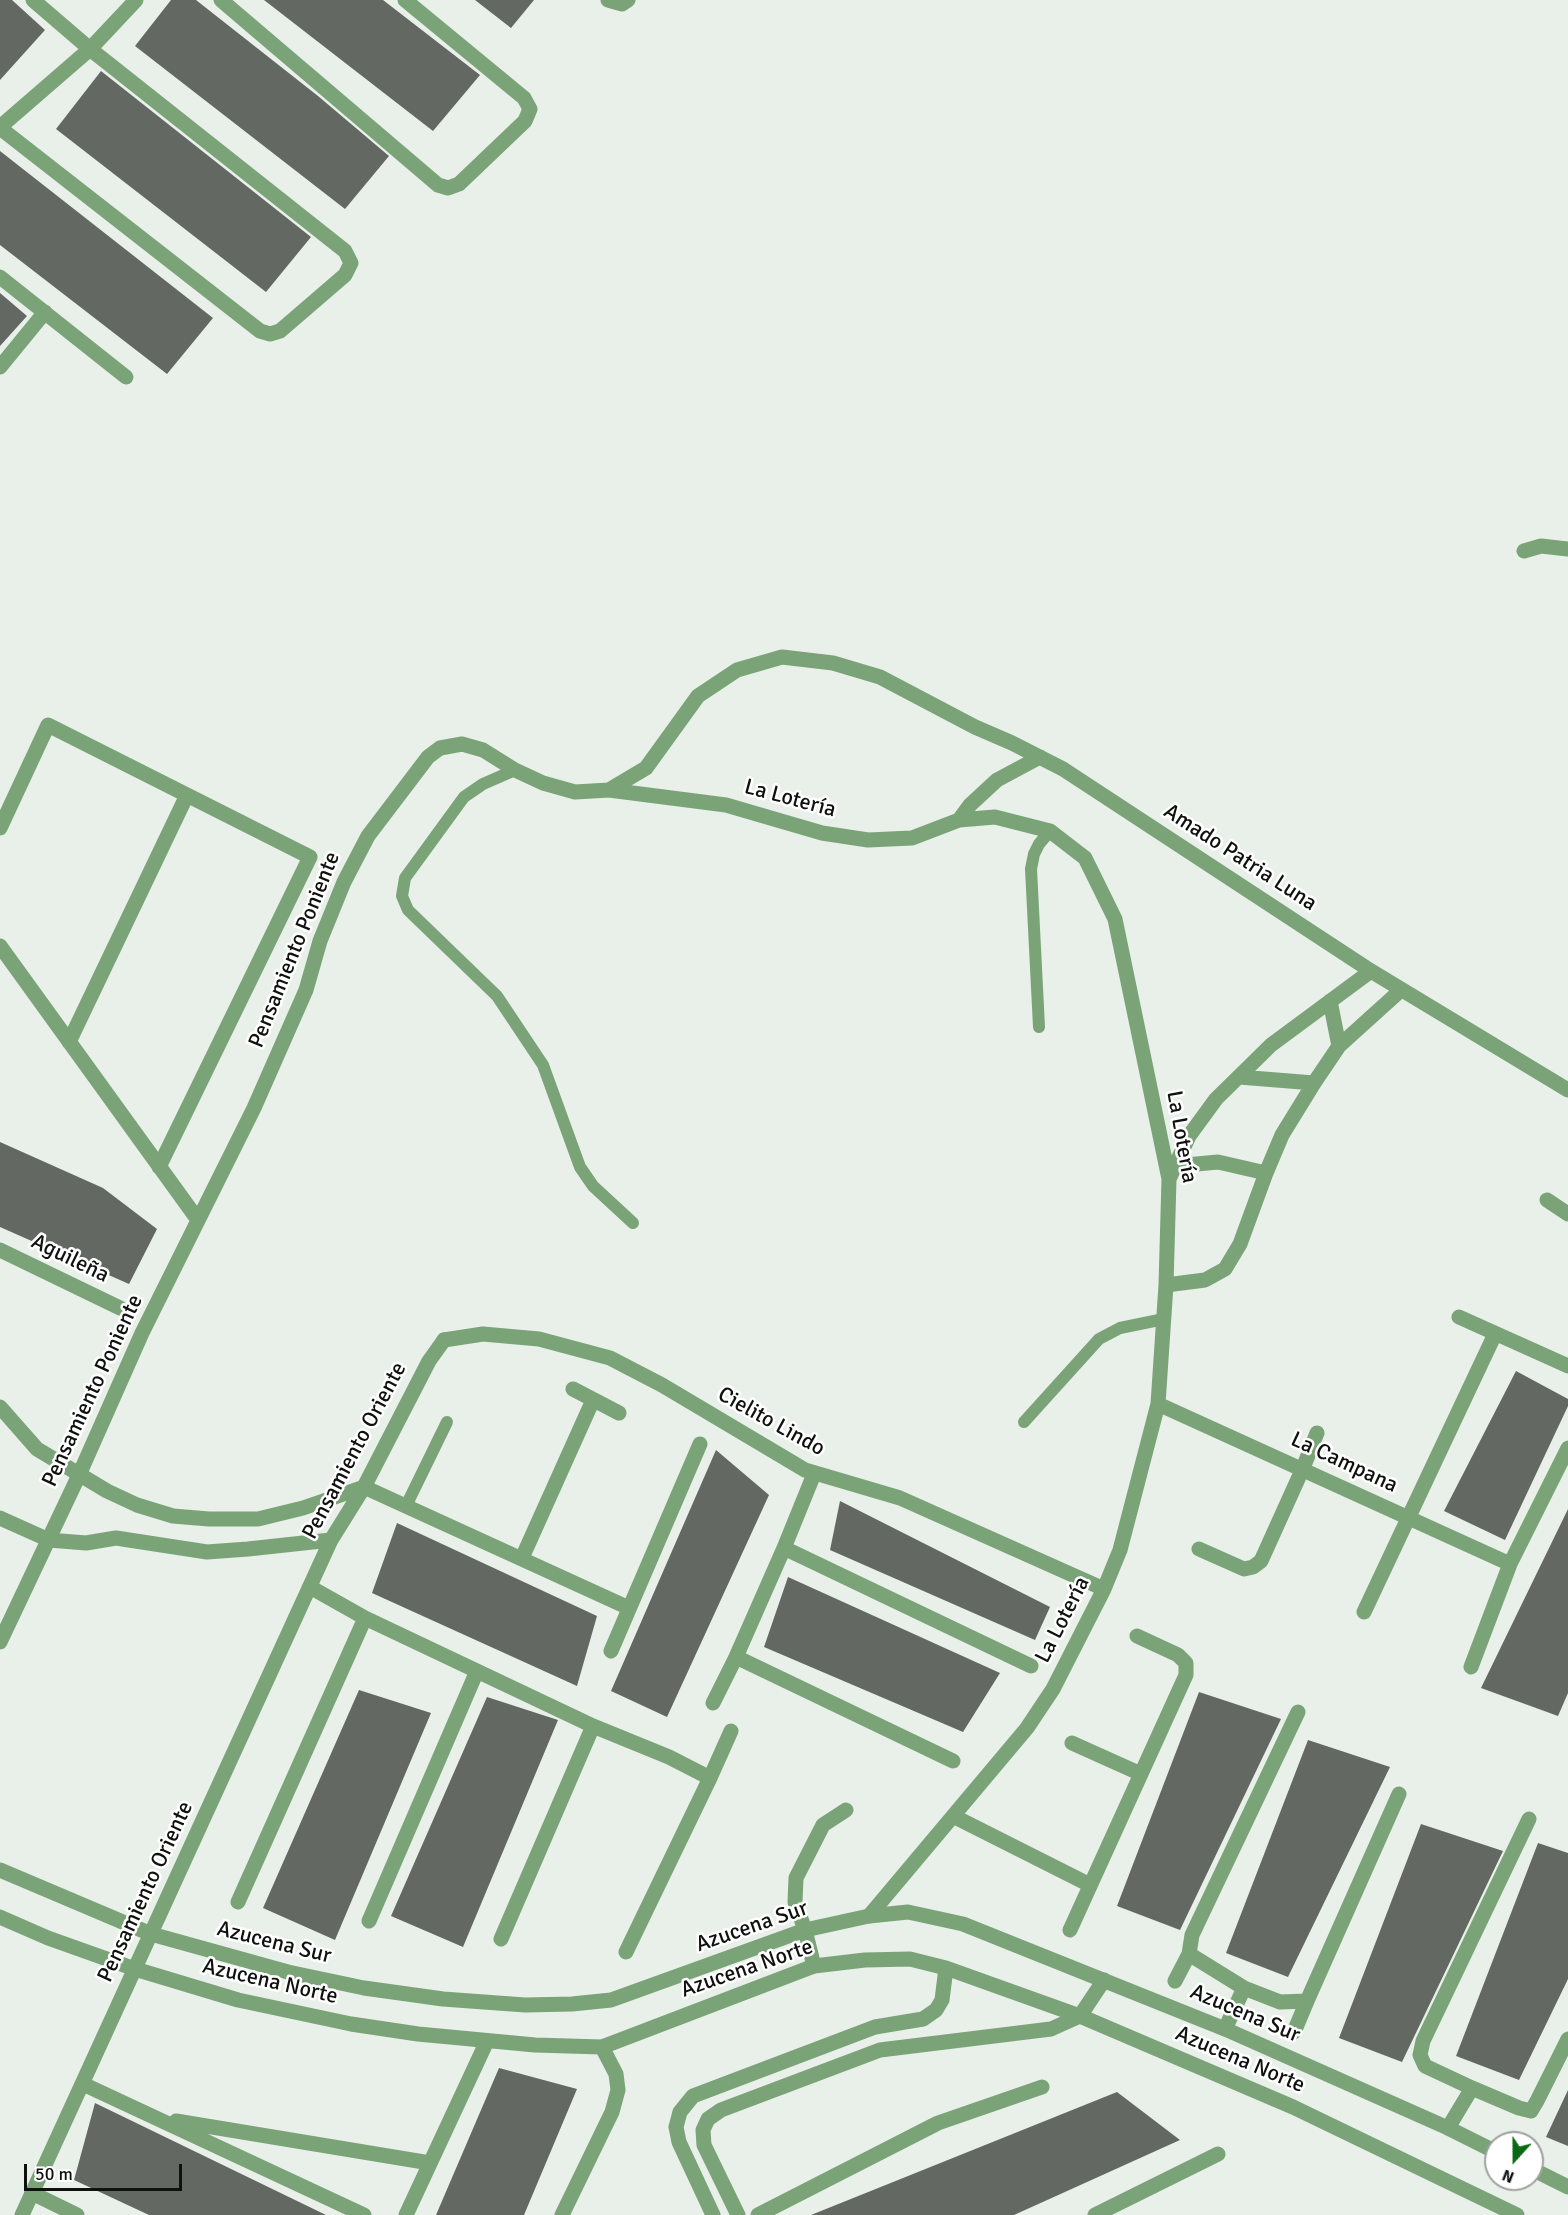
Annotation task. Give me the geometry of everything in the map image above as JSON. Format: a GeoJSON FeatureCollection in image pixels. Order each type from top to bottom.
{"type":"FeatureCollection","features":[{"type":"Feature","properties":{"kind":"street"},"geometry":{"type":"LineString","coordinates":[[33,0],[90,49],[345,251],[351,263],[345,275],[280,331],[270,334],[260,331],[0,127],[90,49],[136,0]]}},
{"type":"Feature","properties":{"kind":"street"},"geometry":{"type":"LineString","coordinates":[[221,0],[438,185],[448,188],[459,184],[525,121],[530,110],[524,98],[405,0]]}},
{"type":"Feature","properties":{"kind":"street"},"geometry":{"type":"LineString","coordinates":[[608,0],[622,4],[628,0]]}},
{"type":"Feature","properties":{"kind":"street"},"geometry":{"type":"LineString","coordinates":[[0,277],[126,377]]}},
{"type":"Feature","properties":{"kind":"street"},"geometry":{"type":"LineString","coordinates":[[0,367],[45,312]]}},
{"type":"Feature","properties":{"kind":"street"},"geometry":{"type":"LineString","coordinates":[[1524,551],[1541,546],[1568,549]]}},
{"type":"Feature","properties":{"kind":"street","name":"Pensamiento Poniente"},"geometry":{"type":"LineString","coordinates":[[0,1642],[79,1475],[142,1333],[254,1108],[302,1000],[320,941],[344,882],[368,836],[428,757],[440,748],[462,744],[483,750],[514,770],[543,783],[574,792],[609,790],[646,768],[698,696],[737,670],[782,657],[833,663],[880,677]]}},
{"type":"Feature","properties":{"kind":"street","name":"Amado Patria Luna"},"geometry":{"type":"LineString","coordinates":[[880,677],[975,727],[1040,757],[1073,776],[1371,971],[1568,1090]]}},
{"type":"Feature","properties":{"kind":"street"},"geometry":{"type":"LineString","coordinates":[[0,828],[48,725],[310,858],[159,1167]]}},
{"type":"Feature","properties":{"kind":"street"},"geometry":{"type":"LineString","coordinates":[[959,820],[997,780],[1040,757]]}},
{"type":"Feature","properties":{"kind":"street","name":"La Lotería"},"geometry":{"type":"LineString","coordinates":[[609,790],[726,806],[822,833],[868,840],[912,838],[959,820],[994,817],[1050,831],[1085,858],[1115,919],[1172,1172],[1158,1404],[1120,1550],[1104,1589],[1053,1689],[1027,1728],[869,1916]]}},
{"type":"Feature","properties":{"kind":"street"},"geometry":{"type":"LineString","coordinates":[[69,1042],[187,795]]}},
{"type":"Feature","properties":{"kind":"street"},"geometry":{"type":"LineString","coordinates":[[0,946],[198,1220]]}},
{"type":"Feature","properties":{"kind":"street"},"geometry":{"type":"LineString","coordinates":[[1172,1172],[1189,1136],[1216,1099],[1271,1045],[1371,971]]}},
{"type":"Feature","properties":{"kind":"street"},"geometry":{"type":"LineString","coordinates":[[1166,1285],[1205,1280],[1225,1269],[1240,1244],[1282,1135],[1314,1083],[1339,1046],[1401,990]]}},
{"type":"Feature","properties":{"kind":"street"},"geometry":{"type":"LineString","coordinates":[[1330,1001],[1339,1046]]}},
{"type":"Feature","properties":{"kind":"street"},"geometry":{"type":"LineString","coordinates":[[1239,1077],[1314,1083]]}},
{"type":"Feature","properties":{"kind":"street"},"geometry":{"type":"LineString","coordinates":[[1172,1172],[1218,1162],[1266,1173]]}},
{"type":"Feature","properties":{"kind":"street"},"geometry":{"type":"LineString","coordinates":[[1547,1200],[1568,1214]]}},
{"type":"Feature","properties":{"kind":"street","name":"Aguileña"},"geometry":{"type":"LineString","coordinates":[[0,1250],[120,1308]]}},
{"type":"Feature","properties":{"kind":"street"},"geometry":{"type":"LineString","coordinates":[[1459,1317],[1568,1366]]}},
{"type":"Feature","properties":{"kind":"street","name":"Cielito Lindo"},"geometry":{"type":"LineString","coordinates":[[444,1340],[483,1334],[539,1339],[610,1358],[662,1385],[814,1474],[900,1498],[1104,1589]]}},
{"type":"Feature","properties":{"kind":"street"},"geometry":{"type":"LineString","coordinates":[[1364,1612],[1495,1334]]}},
{"type":"Feature","properties":{"kind":"street","name":"Pensamiento Oriente"},"geometry":{"type":"LineString","coordinates":[[22,2215],[331,1540],[364,1487],[429,1361],[444,1340]]}},
{"type":"Feature","properties":{"kind":"street"},"geometry":{"type":"LineString","coordinates":[[573,1389],[619,1413]]}},
{"type":"Feature","properties":{"kind":"street"},"geometry":{"type":"LineString","coordinates":[[522,1558],[593,1400]]}},
{"type":"Feature","properties":{"kind":"street","name":"La Campana"},"geometry":{"type":"LineString","coordinates":[[1158,1404],[1510,1564]]}},
{"type":"Feature","properties":{"kind":"street"},"geometry":{"type":"LineString","coordinates":[[0,1407],[37,1449],[107,1491],[137,1505],[173,1516],[209,1519],[258,1518],[303,1508],[364,1487],[629,1608]]}},
{"type":"Feature","properties":{"kind":"street"},"geometry":{"type":"LineString","coordinates":[[1199,1549],[1244,1569],[1253,1567],[1261,1560],[1317,1433]]}},
{"type":"Feature","properties":{"kind":"street"},"geometry":{"type":"LineString","coordinates":[[610,1651],[700,1444]]}},
{"type":"Feature","properties":{"kind":"street"},"geometry":{"type":"LineString","coordinates":[[1471,1667],[1510,1564],[1568,1448]]}},
{"type":"Feature","properties":{"kind":"street"},"geometry":{"type":"LineString","coordinates":[[713,1703],[736,1657],[814,1474]]}},
{"type":"Feature","properties":{"kind":"street"},"geometry":{"type":"LineString","coordinates":[[0,1518],[49,1540],[86,1543],[116,1538],[207,1552],[331,1540]]}},
{"type":"Feature","properties":{"kind":"street"},"geometry":{"type":"LineString","coordinates":[[784,1548],[1031,1666]]}},
{"type":"Feature","properties":{"kind":"street"},"geometry":{"type":"LineString","coordinates":[[310,1587],[365,1618],[593,1726],[669,1757],[710,1778]]}},
{"type":"Feature","properties":{"kind":"street"},"geometry":{"type":"LineString","coordinates":[[238,1902],[365,1618]]}},
{"type":"Feature","properties":{"kind":"street"},"geometry":{"type":"LineString","coordinates":[[1070,1930],[1186,1675],[1186,1663],[1178,1654],[1137,1636]]}},
{"type":"Feature","properties":{"kind":"street"},"geometry":{"type":"LineString","coordinates":[[736,1657],[953,1761]]}},
{"type":"Feature","properties":{"kind":"street"},"geometry":{"type":"LineString","coordinates":[[369,1920],[477,1671]]}},
{"type":"Feature","properties":{"kind":"street"},"geometry":{"type":"LineString","coordinates":[[1175,1981],[1189,1954],[1192,1935],[1298,1712]]}},
{"type":"Feature","properties":{"kind":"street"},"geometry":{"type":"LineString","coordinates":[[501,1940],[593,1726]]}},
{"type":"Feature","properties":{"kind":"street"},"geometry":{"type":"LineString","coordinates":[[626,1952],[710,1778],[730,1731]]}},
{"type":"Feature","properties":{"kind":"street"},"geometry":{"type":"LineString","coordinates":[[1072,1743],[1141,1774]]}},
{"type":"Feature","properties":{"kind":"street"},"geometry":{"type":"LineString","coordinates":[[1294,2032],[1399,1794]]}},
{"type":"Feature","properties":{"kind":"street"},"geometry":{"type":"LineString","coordinates":[[814,1966],[795,1902],[796,1878],[823,1826],[846,1810]]}},
{"type":"Feature","properties":{"kind":"street"},"geometry":{"type":"LineString","coordinates":[[953,1816],[1090,1885]]}},
{"type":"Feature","properties":{"kind":"street"},"geometry":{"type":"LineString","coordinates":[[1529,1819],[1423,2041],[1420,2055],[1425,2066],[1519,2108],[1531,2111],[1568,2039]]}},
{"type":"Feature","properties":{"kind":"street","name":"Azucena Sur"},"geometry":{"type":"LineString","coordinates":[[0,1870],[151,1934],[288,1972],[364,1988],[443,1999],[525,2005],[611,2000],[805,1930],[869,1916],[908,1912],[963,1924],[1225,2029],[1484,2146]]}},
{"type":"Feature","properties":{"kind":"street","name":"Azucena Norte"},"geometry":{"type":"LineString","coordinates":[[0,1917],[48,1938],[189,1987],[291,2012],[418,2034],[535,2045],[602,2047],[814,1966],[865,1960],[910,1959],[946,1968],[1080,2016],[1293,2107],[1517,2215]]}},
{"type":"Feature","properties":{"kind":"street"},"geometry":{"type":"LineString","coordinates":[[1189,1954],[1244,1988],[1280,2002],[1307,2001]]}},
{"type":"Feature","properties":{"kind":"street"},"geometry":{"type":"LineString","coordinates":[[713,2215],[679,2142],[676,2127],[680,2112],[693,2096],[875,2027],[923,2019],[936,2010],[942,2000],[946,1968]]}},
{"type":"Feature","properties":{"kind":"street"},"geometry":{"type":"LineString","coordinates":[[738,2215],[704,2145],[703,2130],[708,2119],[721,2110],[880,2050],[1052,2030],[1080,2016],[1104,1980]]}},
{"type":"Feature","properties":{"kind":"street"},"geometry":{"type":"LineString","coordinates":[[1225,2029],[1244,1988]]}},
{"type":"Feature","properties":{"kind":"street"},"geometry":{"type":"LineString","coordinates":[[406,2215],[487,2041]]}},
{"type":"Feature","properties":{"kind":"street"},"geometry":{"type":"LineString","coordinates":[[562,2215],[612,2112],[618,2090],[616,2074],[602,2047]]}},
{"type":"Feature","properties":{"kind":"street"},"geometry":{"type":"LineString","coordinates":[[83,2084],[364,2215]]}},
{"type":"Feature","properties":{"kind":"street"},"geometry":{"type":"LineString","coordinates":[[758,2215],[938,2123],[1042,2087]]}},
{"type":"Feature","properties":{"kind":"street"},"geometry":{"type":"LineString","coordinates":[[1448,2128],[1472,2088]]}},
{"type":"Feature","properties":{"kind":"street"},"geometry":{"type":"LineString","coordinates":[[156,2118],[430,2163]]}},
{"type":"Feature","properties":{"kind":"street"},"geometry":{"type":"LineString","coordinates":[[1095,2215],[1218,2154]]}},
{"type":"Feature","properties":{"kind":"street"},"geometry":{"type":"LineString","coordinates":[[1544,2175],[1568,2187]]}},
{"type":"Feature","properties":{"kind":"street"},"geometry":{"type":"LineString","coordinates":[[32,2193],[77,2215]]}},
{"type":"Feature","properties":{"kind":"lane"},"geometry":{"type":"LineString","coordinates":[[514,770],[483,784],[464,797],[405,878],[402,896],[408,910],[497,996],[543,1065],[580,1167],[593,1186],[633,1223]]}},
{"type":"Feature","properties":{"kind":"lane"},"geometry":{"type":"LineString","coordinates":[[1039,1027],[1031,869],[1039,844],[1050,831]]}},
{"type":"Feature","properties":{"kind":"lane"},"geometry":{"type":"LineString","coordinates":[[1024,1422],[1099,1339],[1120,1328],[1164,1319]]}},
{"type":"Feature","properties":{"kind":"lane"},"geometry":{"type":"LineString","coordinates":[[406,1506],[447,1422]]}},
{"type":"Feature","properties":{"kind":"building"},"geometry":{"type":"Polygon","coordinates":[[[0,0],[12,0],[45,30],[0,80],[0,0]]]}},
{"type":"Feature","properties":{"kind":"building"},"geometry":{"type":"Polygon","coordinates":[[[171,0],[196,0],[318,96],[389,156],[345,209],[135,46],[171,0]]]}},
{"type":"Feature","properties":{"kind":"building"},"geometry":{"type":"Polygon","coordinates":[[[264,0],[383,0],[480,75],[433,131],[264,0]]]}},
{"type":"Feature","properties":{"kind":"building"},"geometry":{"type":"Polygon","coordinates":[[[475,0],[534,0],[511,28],[475,0]]]}},
{"type":"Feature","properties":{"kind":"building"},"geometry":{"type":"Polygon","coordinates":[[[101,71],[311,237],[266,292],[56,129],[101,71]]]}},
{"type":"Feature","properties":{"kind":"building"},"geometry":{"type":"Polygon","coordinates":[[[0,151],[213,318],[167,374],[0,245],[0,151]]]}},
{"type":"Feature","properties":{"kind":"building"},"geometry":{"type":"Polygon","coordinates":[[[0,293],[27,316],[0,346],[0,293]]]}},
{"type":"Feature","properties":{"kind":"building"},"geometry":{"type":"Polygon","coordinates":[[[0,1142],[103,1188],[157,1229],[129,1284],[0,1227],[0,1142]]]}},
{"type":"Feature","properties":{"kind":"building"},"geometry":{"type":"Polygon","coordinates":[[[1516,1371],[1568,1399],[1568,1406],[1505,1540],[1444,1511],[1516,1371]]]}},
{"type":"Feature","properties":{"kind":"building"},"geometry":{"type":"Polygon","coordinates":[[[716,1450],[769,1495],[667,1717],[611,1691],[716,1450]]]}},
{"type":"Feature","properties":{"kind":"building"},"geometry":{"type":"Polygon","coordinates":[[[840,1501],[1050,1607],[1035,1640],[830,1550],[840,1501]]]}},
{"type":"Feature","properties":{"kind":"building"},"geometry":{"type":"Polygon","coordinates":[[[1568,1509],[1568,1693],[1558,1716],[1481,1688],[1568,1509]]]}},
{"type":"Feature","properties":{"kind":"building"},"geometry":{"type":"Polygon","coordinates":[[[397,1523],[597,1616],[577,1686],[372,1593],[397,1523]]]}},
{"type":"Feature","properties":{"kind":"building"},"geometry":{"type":"Polygon","coordinates":[[[788,1577],[1000,1673],[963,1732],[764,1647],[788,1577]]]}},
{"type":"Feature","properties":{"kind":"building"},"geometry":{"type":"Polygon","coordinates":[[[359,1690],[431,1713],[335,1940],[263,1908],[359,1690]]]}},
{"type":"Feature","properties":{"kind":"building"},"geometry":{"type":"Polygon","coordinates":[[[1199,1692],[1281,1719],[1180,1930],[1117,1906],[1199,1692]]]}},
{"type":"Feature","properties":{"kind":"building"},"geometry":{"type":"Polygon","coordinates":[[[487,1697],[558,1720],[463,1947],[391,1916],[487,1697]]]}},
{"type":"Feature","properties":{"kind":"building"},"geometry":{"type":"Polygon","coordinates":[[[1308,1740],[1390,1767],[1288,1977],[1226,1953],[1308,1740]]]}},
{"type":"Feature","properties":{"kind":"building"},"geometry":{"type":"Polygon","coordinates":[[[1421,1824],[1503,1851],[1402,2062],[1339,2038],[1421,1824]]]}},
{"type":"Feature","properties":{"kind":"building"},"geometry":{"type":"Polygon","coordinates":[[[1538,1843],[1568,1853],[1568,1979],[1519,2080],[1456,2056],[1538,1843]]]}},
{"type":"Feature","properties":{"kind":"building"},"geometry":{"type":"Polygon","coordinates":[[[499,2068],[577,2089],[524,2215],[436,2215],[499,2068]]]}},
{"type":"Feature","properties":{"kind":"building"},"geometry":{"type":"Polygon","coordinates":[[[1568,2090],[1568,2146],[1546,2137],[1568,2090]]]}},
{"type":"Feature","properties":{"kind":"building"},"geometry":{"type":"Polygon","coordinates":[[[1117,2092],[1180,2140],[1014,2215],[811,2215],[1117,2092]]]}},
{"type":"Feature","properties":{"kind":"building"},"geometry":{"type":"Polygon","coordinates":[[[95,2103],[326,2215],[149,2215],[74,2180],[95,2103]]]}}]}
